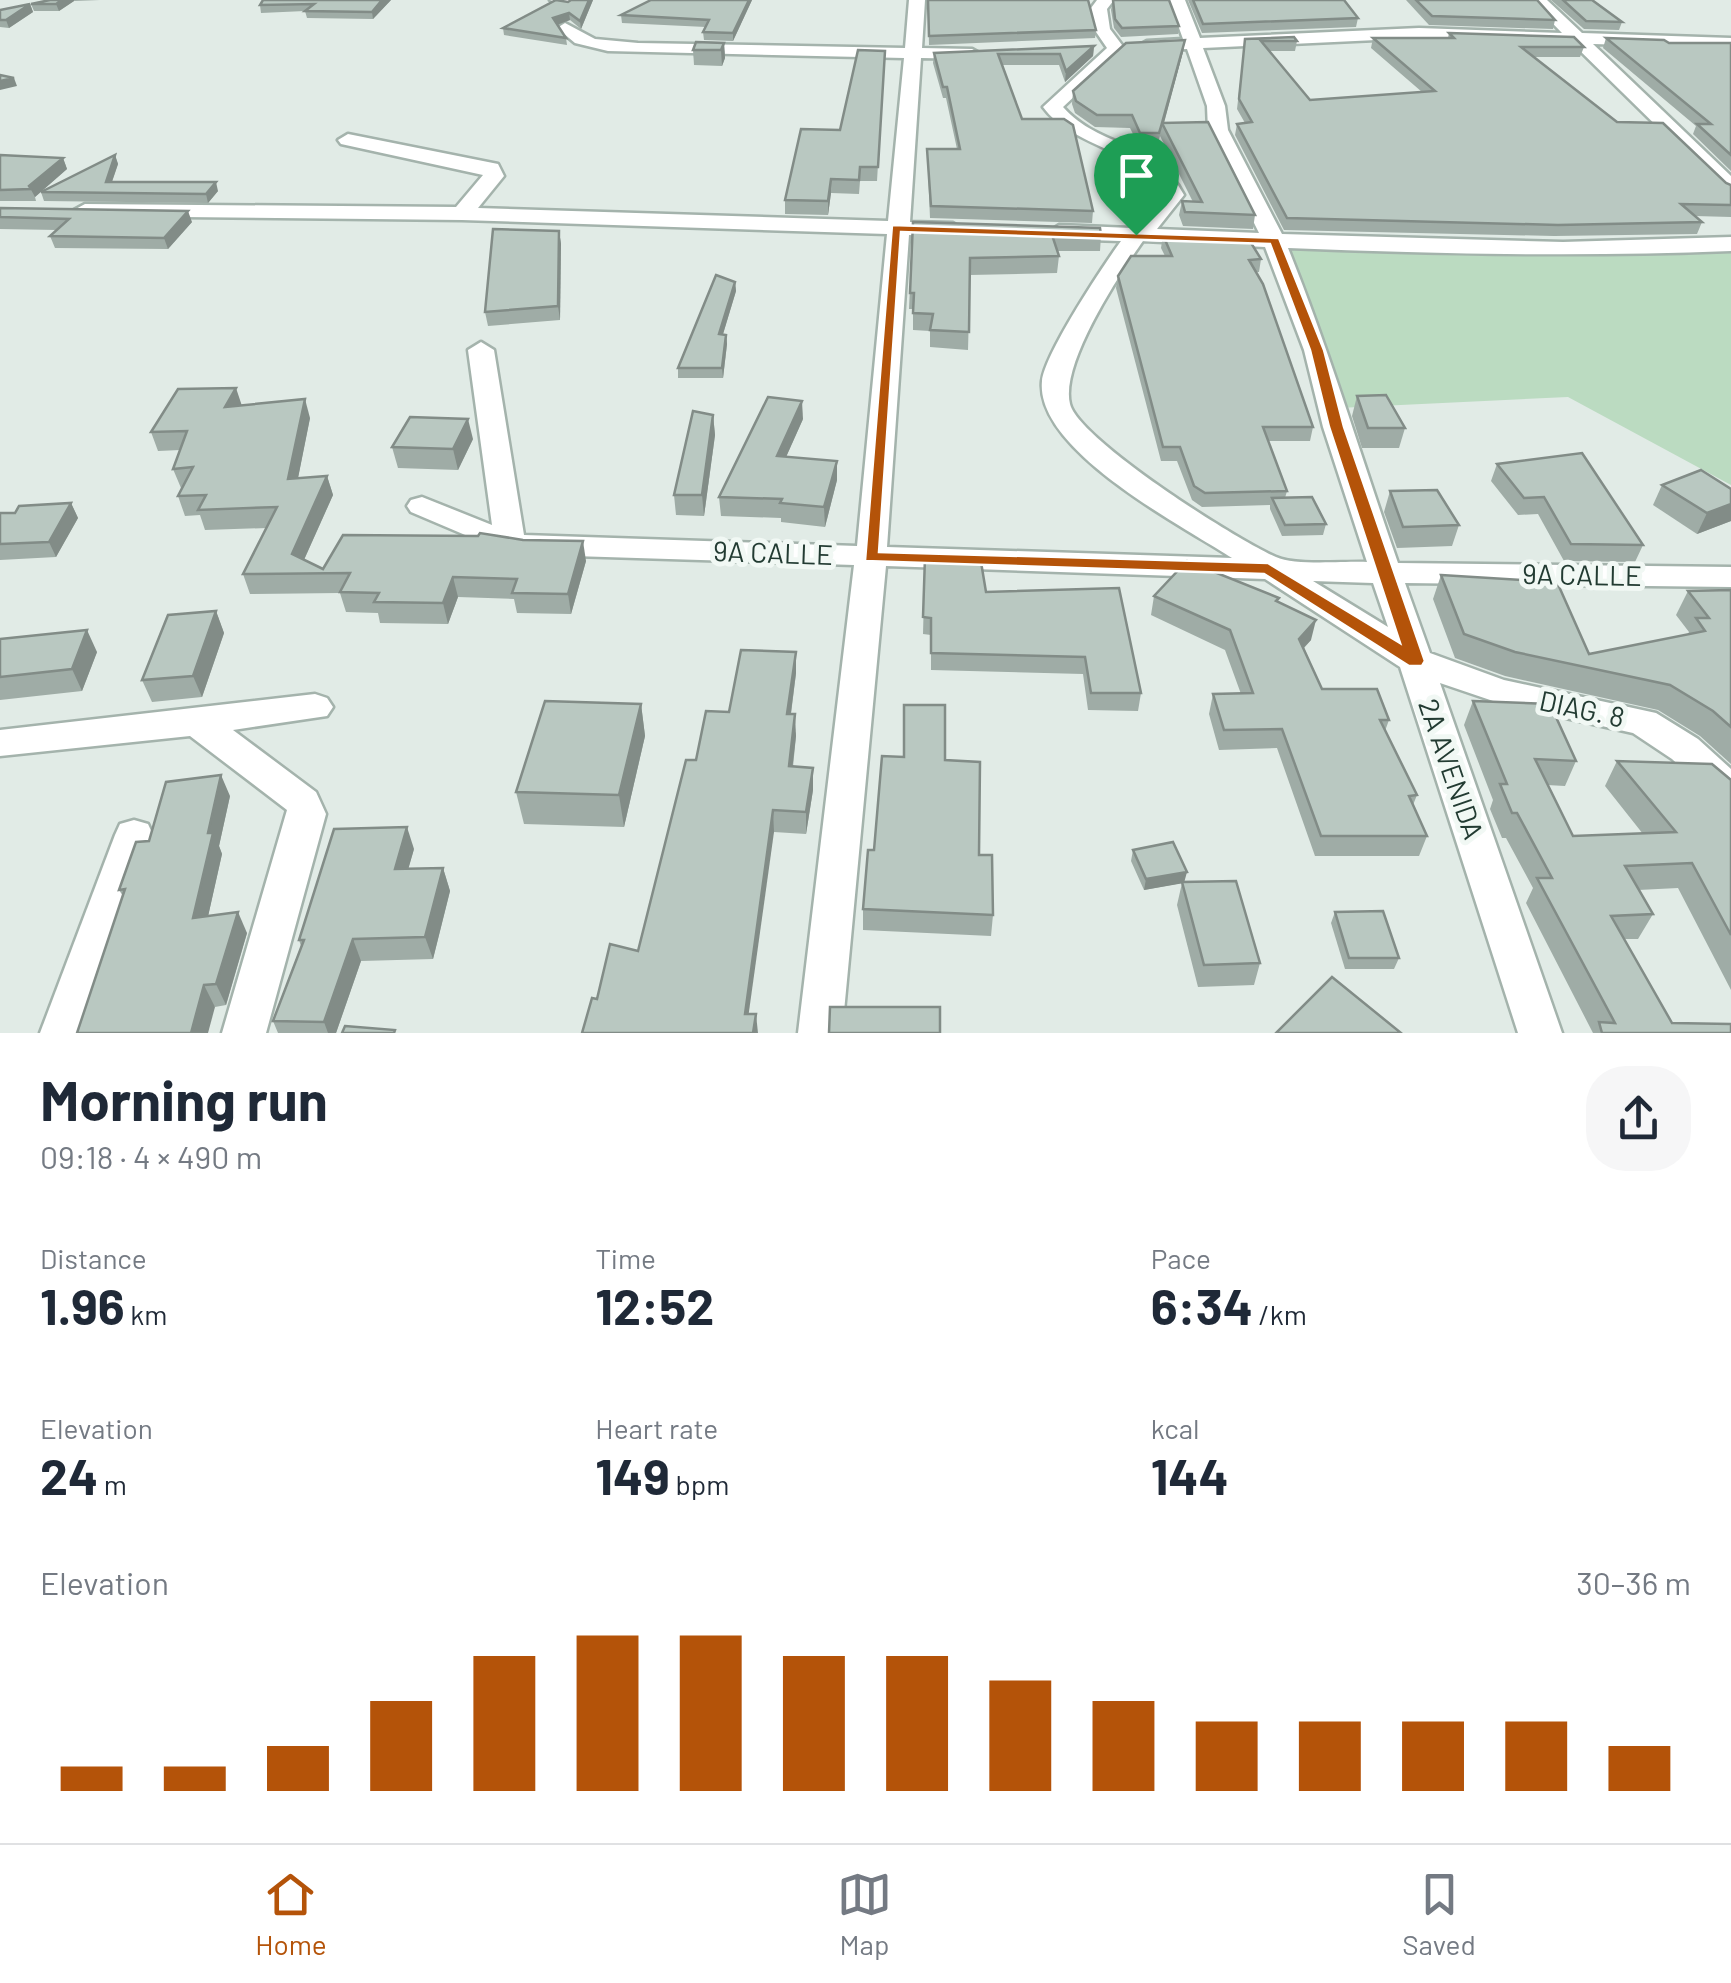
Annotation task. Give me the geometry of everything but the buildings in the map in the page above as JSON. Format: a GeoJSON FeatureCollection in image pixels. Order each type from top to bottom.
{"type":"FeatureCollection","features":[{"type":"Feature","properties":{"kind":"street"},"geometry":{"type":"LineString","coordinates":[[558,0],[567,1]]}},
{"type":"Feature","properties":{"kind":"street"},"geometry":{"type":"LineString","coordinates":[[820,1033],[870,557],[917,0]]}},
{"type":"Feature","properties":{"kind":"street"},"geometry":{"type":"LineString","coordinates":[[1106,0],[1098,8],[1102,29],[1116,49]]}},
{"type":"Feature","properties":{"kind":"street","name":"2A AVENIDA"},"geometry":{"type":"LineString","coordinates":[[1177,0],[1216,106],[1218,130],[1274,241],[1317,350],[1336,427],[1540,1033]]}},
{"type":"Feature","properties":{"kind":"street"},"geometry":{"type":"LineString","coordinates":[[1538,0],[1731,188]]}},
{"type":"Feature","properties":{"kind":"street"},"geometry":{"type":"LineString","coordinates":[[565,28],[575,38],[609,46],[913,56],[990,54]]}},
{"type":"Feature","properties":{"kind":"street"},"geometry":{"type":"LineString","coordinates":[[1080,50],[1419,33],[1731,43]]}},
{"type":"Feature","properties":{"kind":"street","name":"DIAG. 8"},"geometry":{"type":"LineString","coordinates":[[1116,49],[1052,107],[1061,121],[1088,138],[1149,163],[1168,177],[1173,195],[1156,219],[1136,235],[1102,284],[1055,378],[1057,408],[1078,436],[1124,475],[1416,661],[1499,691],[1643,722],[1684,750],[1731,791]]}},
{"type":"Feature","properties":{"kind":"street"},"geometry":{"type":"LineString","coordinates":[[348,140],[491,168],[495,172],[487,187],[462,214]]}},
{"type":"Feature","properties":{"kind":"street"},"geometry":{"type":"LineString","coordinates":[[54,210],[462,214],[974,230]]}},
{"type":"Feature","properties":{"kind":"street"},"geometry":{"type":"LineString","coordinates":[[1032,232],[1667,248],[1731,244]]}},
{"type":"Feature","properties":{"kind":"street"},"geometry":{"type":"LineString","coordinates":[[481,350],[510,544]]}},
{"type":"Feature","properties":{"kind":"street","name":"9A CALLE"},"geometry":{"type":"LineString","coordinates":[[422,506],[510,544],[1386,573],[1731,578]]}},
{"type":"Feature","properties":{"kind":"street"},"geometry":{"type":"LineString","coordinates":[[0,743],[315,707]]}},
{"type":"Feature","properties":{"kind":"street"},"geometry":{"type":"LineString","coordinates":[[198,722],[307,807],[244,1033]]}},
{"type":"Feature","properties":{"kind":"street"},"geometry":{"type":"LineString","coordinates":[[62,1033],[134,835]]}},
{"type":"Feature","properties":{"kind":"green space"},"geometry":{"type":"Polygon","coordinates":[[[1283,248],[1642,253],[1731,249],[1731,485],[1568,397],[1338,408],[1283,248]]]}},
{"type":"Feature","properties":{"kind":"route"},"geometry":{"type":"LineString","coordinates":[[896,228],[1136,235],[1274,241],[1317,350],[1336,427],[1416,661],[1268,568],[870,557],[896,228]]}}]}
